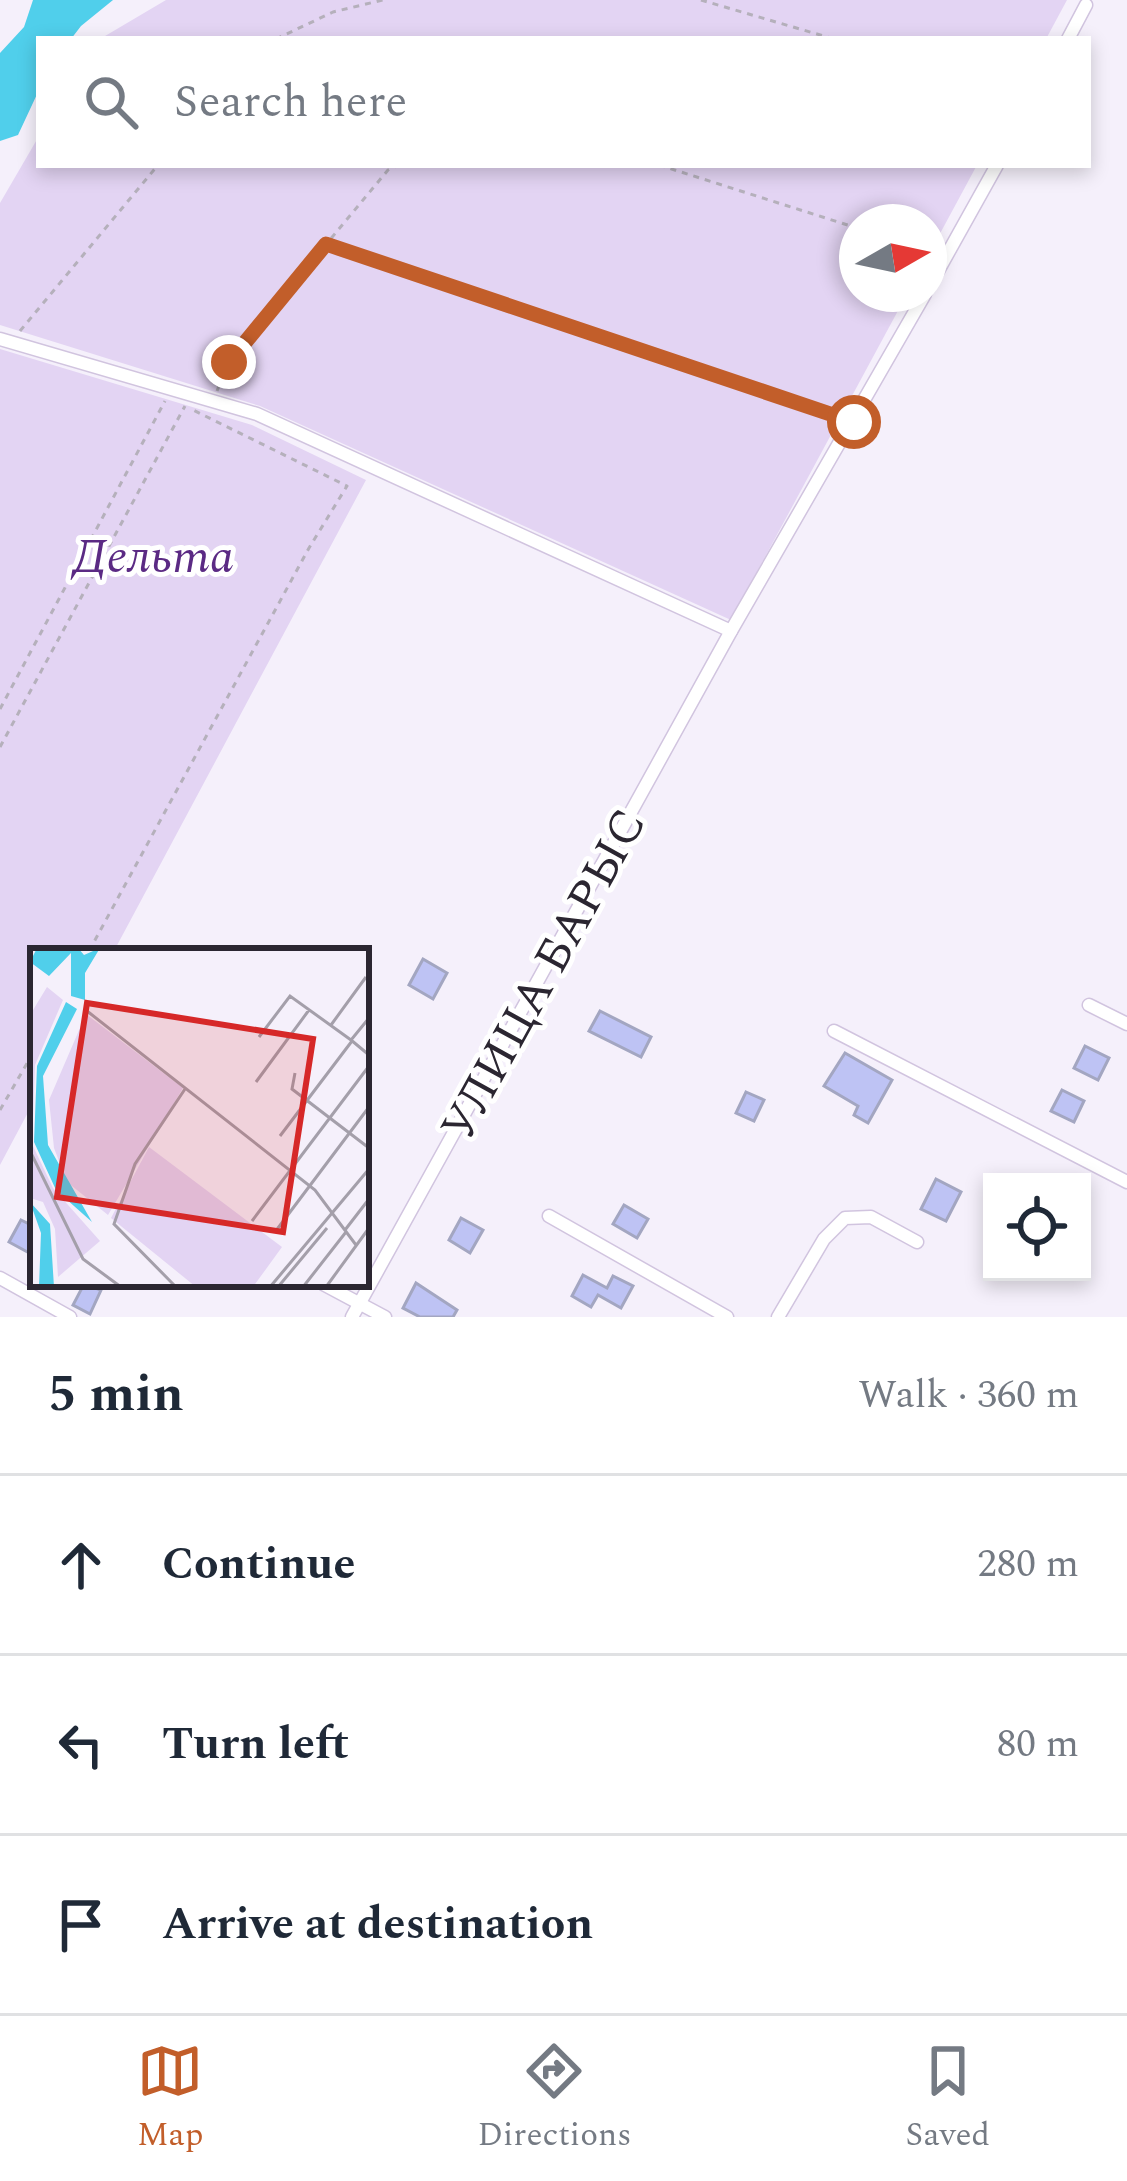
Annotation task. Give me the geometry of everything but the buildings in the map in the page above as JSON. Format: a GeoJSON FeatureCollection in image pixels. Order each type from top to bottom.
{"type":"FeatureCollection","features":[{"type":"Feature","properties":{"kind":"street"},"geometry":{"type":"LineString","coordinates":[[1070,36],[1086,5]]}},
{"type":"Feature","properties":{"kind":"street","name":"УЛИЦА БАРЫС"},"geometry":{"type":"LineString","coordinates":[[947,255],[995,168]]}},
{"type":"Feature","properties":{"kind":"street","name":"УЛИЦА БАРЫС"},"geometry":{"type":"LineString","coordinates":[[352,1317],[731,631],[915,312]]}},
{"type":"Feature","properties":{"kind":"street"},"geometry":{"type":"LineString","coordinates":[[6,340],[172,389],[188,400],[213,401],[256,414],[731,631]]}},
{"type":"Feature","properties":{"kind":"street"},"geometry":{"type":"LineString","coordinates":[[1089,1005],[1127,1024]]}},
{"type":"Feature","properties":{"kind":"street"},"geometry":{"type":"LineString","coordinates":[[834,1031],[1127,1182]]}},
{"type":"Feature","properties":{"kind":"street"},"geometry":{"type":"LineString","coordinates":[[549,1216],[728,1317]]}},
{"type":"Feature","properties":{"kind":"street"},"geometry":{"type":"LineString","coordinates":[[778,1317],[824,1240],[845,1218],[872,1217],[917,1242]]}},
{"type":"Feature","properties":{"kind":"street"},"geometry":{"type":"LineString","coordinates":[[0,1278],[70,1317]]}},
{"type":"Feature","properties":{"kind":"street"},"geometry":{"type":"LineString","coordinates":[[329,1287],[386,1317]]}},
{"type":"Feature","properties":{"kind":"path"},"geometry":{"type":"LineString","coordinates":[[282,36],[333,12],[382,0]]}},
{"type":"Feature","properties":{"kind":"path"},"geometry":{"type":"LineString","coordinates":[[701,0],[824,36]]}},
{"type":"Feature","properties":{"kind":"path"},"geometry":{"type":"LineString","coordinates":[[6,340],[155,168]]}},
{"type":"Feature","properties":{"kind":"path"},"geometry":{"type":"LineString","coordinates":[[213,401],[229,362],[392,168]]}},
{"type":"Feature","properties":{"kind":"path"},"geometry":{"type":"LineString","coordinates":[[668,168],[839,222]]}},
{"type":"Feature","properties":{"kind":"path"},"geometry":{"type":"LineString","coordinates":[[326,244],[854,422]]}},
{"type":"Feature","properties":{"kind":"path"},"geometry":{"type":"LineString","coordinates":[[0,710],[172,389]]}},
{"type":"Feature","properties":{"kind":"path"},"geometry":{"type":"LineString","coordinates":[[0,747],[188,400],[347,487],[90,948]]}},
{"type":"Feature","properties":{"kind":"path"},"geometry":{"type":"LineString","coordinates":[[0,1110],[30,1058]]}},
{"type":"Feature","properties":{"kind":"green space"},"geometry":{"type":"Polygon","coordinates":[[[166,0],[1067,0],[1048,36],[105,36],[166,0]]]}},
{"type":"Feature","properties":{"kind":"green space"},"geometry":{"type":"Polygon","coordinates":[[[36,141],[36,168],[975,168],[947,221],[947,204],[839,204],[839,312],[897,312],[731,620],[260,406],[0,325],[0,203],[36,141]]]}},
{"type":"Feature","properties":{"kind":"green space","name":"Дельта"},"geometry":{"type":"Polygon","coordinates":[[[0,349],[252,425],[366,480],[116,948],[30,948],[30,1109],[0,1165],[0,349]]]}},
{"type":"Feature","properties":{"kind":"water"},"geometry":{"type":"Polygon","coordinates":[[[33,0],[113,0],[73,36],[36,36],[36,96],[18,135],[0,141],[0,53],[24,27],[33,0]]]}},
{"type":"Feature","properties":{"kind":"route"},"geometry":{"type":"LineString","coordinates":[[229,362],[326,244],[854,422]]}}]}
